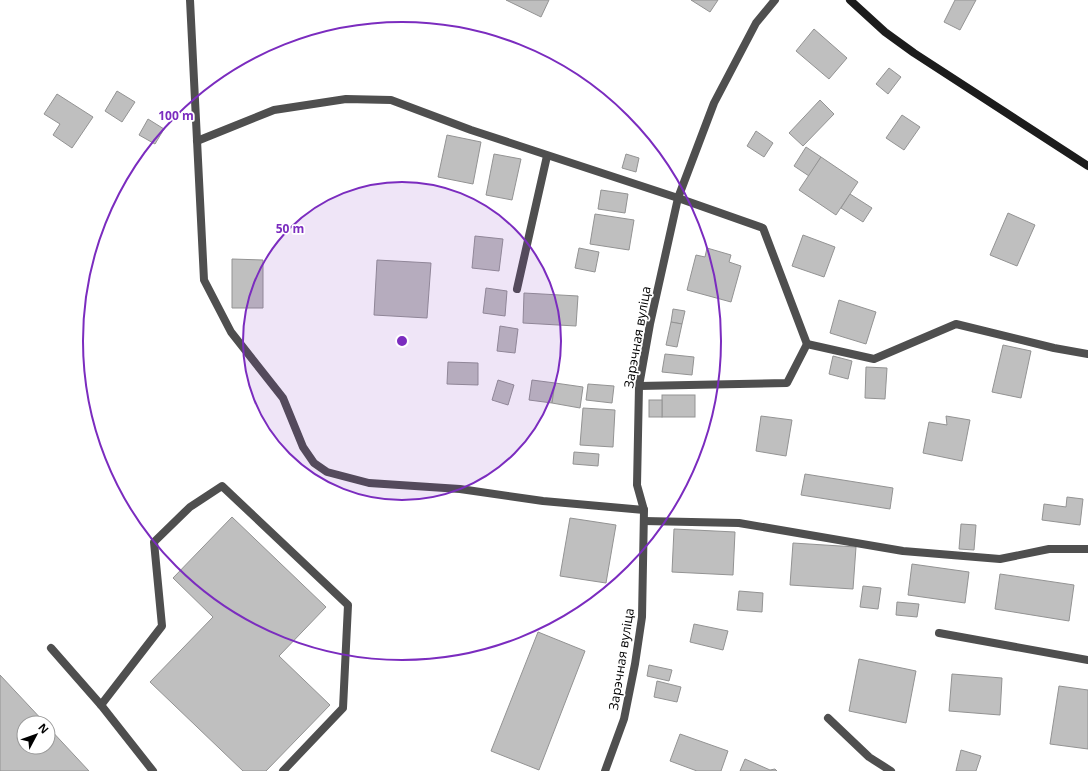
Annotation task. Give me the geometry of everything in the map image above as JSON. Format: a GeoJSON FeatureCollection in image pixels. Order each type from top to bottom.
{"type":"FeatureCollection","features":[{"type":"Feature","properties":{"kind":"main road"},"geometry":{"type":"LineString","coordinates":[[850,0],[855,7],[885,32],[914,53],[1088,166]]}},
{"type":"Feature","properties":{"kind":"street"},"geometry":{"type":"LineString","coordinates":[[190,0],[204,280],[230,332],[283,398],[303,447],[314,463],[327,472],[369,483],[460,489],[543,500],[644,510]]}},
{"type":"Feature","properties":{"kind":"street","name":"Зарэчная вуліца"},"geometry":{"type":"LineString","coordinates":[[605,771],[624,719],[635,664],[642,617],[644,510],[637,485],[639,386],[650,324],[678,198],[714,103],[756,22],[775,0]]}},
{"type":"Feature","properties":{"kind":"street"},"geometry":{"type":"LineString","coordinates":[[197,141],[274,110],[346,99],[391,100],[471,130],[678,198],[763,228],[807,344],[787,383],[639,386]]}},
{"type":"Feature","properties":{"kind":"street"},"geometry":{"type":"LineString","coordinates":[[517,289],[547,156]]}},
{"type":"Feature","properties":{"kind":"street"},"geometry":{"type":"LineString","coordinates":[[807,344],[874,359],[956,324],[1054,348],[1088,354]]}},
{"type":"Feature","properties":{"kind":"street"},"geometry":{"type":"LineString","coordinates":[[101,705],[162,626],[154,542],[190,507],[222,486],[348,605],[343,708],[283,771]]}},
{"type":"Feature","properties":{"kind":"street"},"geometry":{"type":"LineString","coordinates":[[644,521],[739,523],[903,551],[1000,559],[1049,549],[1088,549]]}},
{"type":"Feature","properties":{"kind":"street"},"geometry":{"type":"LineString","coordinates":[[939,633],[1088,660]]}},
{"type":"Feature","properties":{"kind":"street"},"geometry":{"type":"LineString","coordinates":[[51,648],[101,705],[153,771]]}},
{"type":"Feature","properties":{"kind":"street"},"geometry":{"type":"LineString","coordinates":[[828,718],[869,757],[891,771]]}},
{"type":"Feature","properties":{"kind":"building"},"geometry":{"type":"Polygon","coordinates":[[[506,0],[549,0],[541,17],[506,0]]]}},
{"type":"Feature","properties":{"kind":"building"},"geometry":{"type":"Polygon","coordinates":[[[691,0],[718,0],[710,12],[691,0]]]}},
{"type":"Feature","properties":{"kind":"building"},"geometry":{"type":"Polygon","coordinates":[[[955,0],[976,0],[960,30],[944,22],[955,0]]]}},
{"type":"Feature","properties":{"kind":"building"},"geometry":{"type":"Polygon","coordinates":[[[814,29],[847,58],[829,79],[796,51],[814,29]]]}},
{"type":"Feature","properties":{"kind":"building"},"geometry":{"type":"Polygon","coordinates":[[[889,68],[901,77],[888,94],[876,84],[889,68]]]}},
{"type":"Feature","properties":{"kind":"building"},"geometry":{"type":"Polygon","coordinates":[[[117,91],[135,102],[122,122],[105,111],[117,91]]]}},
{"type":"Feature","properties":{"kind":"building"},"geometry":{"type":"Polygon","coordinates":[[[57,94],[93,117],[72,148],[53,135],[60,124],[44,114],[57,94]]]}},
{"type":"Feature","properties":{"kind":"building"},"geometry":{"type":"Polygon","coordinates":[[[820,100],[834,114],[803,146],[789,133],[820,100]]]}},
{"type":"Feature","properties":{"kind":"building"},"geometry":{"type":"Polygon","coordinates":[[[902,115],[920,127],[904,150],[886,138],[902,115]]]}},
{"type":"Feature","properties":{"kind":"building"},"geometry":{"type":"Polygon","coordinates":[[[148,119],[164,129],[155,144],[139,135],[148,119]]]}},
{"type":"Feature","properties":{"kind":"building"},"geometry":{"type":"Polygon","coordinates":[[[756,131],[773,143],[764,157],[747,146],[756,131]]]}},
{"type":"Feature","properties":{"kind":"building"},"geometry":{"type":"Polygon","coordinates":[[[447,135],[481,142],[473,184],[438,177],[447,135]]]}},
{"type":"Feature","properties":{"kind":"building"},"geometry":{"type":"Polygon","coordinates":[[[806,147],[821,157],[809,176],[794,166],[806,147]]]}},
{"type":"Feature","properties":{"kind":"building"},"geometry":{"type":"Polygon","coordinates":[[[494,154],[521,159],[512,200],[486,195],[494,154]]]}},
{"type":"Feature","properties":{"kind":"building"},"geometry":{"type":"Polygon","coordinates":[[[626,154],[639,158],[636,172],[622,168],[626,154]]]}},
{"type":"Feature","properties":{"kind":"building"},"geometry":{"type":"Polygon","coordinates":[[[821,157],[858,182],[836,215],[799,190],[821,157]]]}},
{"type":"Feature","properties":{"kind":"building"},"geometry":{"type":"Polygon","coordinates":[[[601,190],[628,194],[625,213],[598,209],[601,190]]]}},
{"type":"Feature","properties":{"kind":"building"},"geometry":{"type":"Polygon","coordinates":[[[850,194],[872,208],[863,222],[841,208],[850,194]]]}},
{"type":"Feature","properties":{"kind":"building"},"geometry":{"type":"Polygon","coordinates":[[[1008,213],[1035,225],[1017,266],[990,255],[1008,213]]]}},
{"type":"Feature","properties":{"kind":"building"},"geometry":{"type":"Polygon","coordinates":[[[595,214],[634,220],[629,250],[590,244],[595,214]]]}},
{"type":"Feature","properties":{"kind":"building"},"geometry":{"type":"Polygon","coordinates":[[[803,235],[835,247],[824,277],[792,266],[803,235]]]}},
{"type":"Feature","properties":{"kind":"building"},"geometry":{"type":"Polygon","coordinates":[[[475,236],[503,239],[499,271],[472,268],[475,236]]]}},
{"type":"Feature","properties":{"kind":"building"},"geometry":{"type":"Polygon","coordinates":[[[579,248],[599,252],[595,272],[575,268],[579,248]]]}},
{"type":"Feature","properties":{"kind":"building"},"geometry":{"type":"Polygon","coordinates":[[[707,248],[731,255],[729,262],[741,266],[731,302],[687,290],[696,255],[705,257],[707,248]]]}},
{"type":"Feature","properties":{"kind":"building"},"geometry":{"type":"Polygon","coordinates":[[[232,259],[263,260],[263,308],[232,308],[232,259]]]}},
{"type":"Feature","properties":{"kind":"building"},"geometry":{"type":"Polygon","coordinates":[[[377,260],[431,263],[427,318],[374,315],[377,260]]]}},
{"type":"Feature","properties":{"kind":"building"},"geometry":{"type":"Polygon","coordinates":[[[486,288],[507,291],[505,316],[483,313],[486,288]]]}},
{"type":"Feature","properties":{"kind":"building"},"geometry":{"type":"Polygon","coordinates":[[[524,293],[578,296],[576,326],[523,323],[524,293]]]}},
{"type":"Feature","properties":{"kind":"building"},"geometry":{"type":"Polygon","coordinates":[[[839,300],[876,312],[866,344],[830,333],[839,300]]]}},
{"type":"Feature","properties":{"kind":"building"},"geometry":{"type":"Polygon","coordinates":[[[673,309],[685,311],[682,324],[671,322],[673,309]]]}},
{"type":"Feature","properties":{"kind":"building"},"geometry":{"type":"Polygon","coordinates":[[[671,322],[682,324],[677,347],[666,345],[671,322]]]}},
{"type":"Feature","properties":{"kind":"building"},"geometry":{"type":"Polygon","coordinates":[[[500,326],[518,329],[515,353],[497,351],[500,326]]]}},
{"type":"Feature","properties":{"kind":"building"},"geometry":{"type":"Polygon","coordinates":[[[1003,345],[1031,351],[1021,398],[992,392],[1003,345]]]}},
{"type":"Feature","properties":{"kind":"building"},"geometry":{"type":"Polygon","coordinates":[[[665,354],[694,357],[692,375],[662,372],[665,354]]]}},
{"type":"Feature","properties":{"kind":"building"},"geometry":{"type":"Polygon","coordinates":[[[833,356],[852,361],[848,379],[829,374],[833,356]]]}},
{"type":"Feature","properties":{"kind":"building"},"geometry":{"type":"Polygon","coordinates":[[[448,362],[478,363],[478,385],[447,384],[448,362]]]}},
{"type":"Feature","properties":{"kind":"building"},"geometry":{"type":"Polygon","coordinates":[[[866,367],[887,368],[885,399],[865,398],[866,367]]]}},
{"type":"Feature","properties":{"kind":"building"},"geometry":{"type":"Polygon","coordinates":[[[498,380],[514,385],[508,405],[492,400],[498,380]]]}},
{"type":"Feature","properties":{"kind":"building"},"geometry":{"type":"Polygon","coordinates":[[[532,380],[555,383],[552,403],[529,400],[532,380]]]}},
{"type":"Feature","properties":{"kind":"building"},"geometry":{"type":"Polygon","coordinates":[[[555,383],[583,387],[580,408],[552,403],[555,383]]]}},
{"type":"Feature","properties":{"kind":"building"},"geometry":{"type":"Polygon","coordinates":[[[588,384],[614,386],[612,403],[586,400],[588,384]]]}},
{"type":"Feature","properties":{"kind":"building"},"geometry":{"type":"Polygon","coordinates":[[[662,395],[695,395],[695,417],[662,417],[662,395]]]}},
{"type":"Feature","properties":{"kind":"building"},"geometry":{"type":"Polygon","coordinates":[[[649,400],[662,400],[662,417],[649,417],[649,400]]]}},
{"type":"Feature","properties":{"kind":"building"},"geometry":{"type":"Polygon","coordinates":[[[583,408],[615,410],[613,447],[580,445],[583,408]]]}},
{"type":"Feature","properties":{"kind":"building"},"geometry":{"type":"Polygon","coordinates":[[[761,416],[792,420],[786,456],[756,451],[761,416]]]}},
{"type":"Feature","properties":{"kind":"building"},"geometry":{"type":"Polygon","coordinates":[[[946,416],[970,420],[962,461],[923,453],[929,422],[947,425],[946,416]]]}},
{"type":"Feature","properties":{"kind":"building"},"geometry":{"type":"Polygon","coordinates":[[[574,452],[599,454],[598,466],[573,464],[574,452]]]}},
{"type":"Feature","properties":{"kind":"building"},"geometry":{"type":"Polygon","coordinates":[[[805,474],[893,488],[890,509],[801,495],[805,474]]]}},
{"type":"Feature","properties":{"kind":"building"},"geometry":{"type":"Polygon","coordinates":[[[1067,497],[1083,499],[1080,525],[1042,520],[1044,504],[1066,507],[1067,497]]]}},
{"type":"Feature","properties":{"kind":"building"},"geometry":{"type":"Polygon","coordinates":[[[232,517],[326,607],[279,656],[330,705],[266,771],[243,771],[150,682],[213,617],[173,578],[232,517]]]}},
{"type":"Feature","properties":{"kind":"building"},"geometry":{"type":"Polygon","coordinates":[[[570,518],[616,525],[606,583],[560,576],[570,518]]]}},
{"type":"Feature","properties":{"kind":"building"},"geometry":{"type":"Polygon","coordinates":[[[961,524],[976,525],[974,550],[959,549],[961,524]]]}},
{"type":"Feature","properties":{"kind":"building"},"geometry":{"type":"Polygon","coordinates":[[[674,529],[735,532],[733,575],[672,572],[674,529]]]}},
{"type":"Feature","properties":{"kind":"building"},"geometry":{"type":"Polygon","coordinates":[[[793,543],[856,547],[853,589],[790,585],[793,543]]]}},
{"type":"Feature","properties":{"kind":"building"},"geometry":{"type":"Polygon","coordinates":[[[912,564],[969,572],[965,603],[908,595],[912,564]]]}},
{"type":"Feature","properties":{"kind":"building"},"geometry":{"type":"Polygon","coordinates":[[[1000,574],[1074,585],[1069,621],[995,609],[1000,574]]]}},
{"type":"Feature","properties":{"kind":"building"},"geometry":{"type":"Polygon","coordinates":[[[863,586],[881,588],[878,609],[860,607],[863,586]]]}},
{"type":"Feature","properties":{"kind":"building"},"geometry":{"type":"Polygon","coordinates":[[[739,591],[763,593],[762,612],[737,610],[739,591]]]}},
{"type":"Feature","properties":{"kind":"building"},"geometry":{"type":"Polygon","coordinates":[[[897,602],[919,604],[917,617],[896,615],[897,602]]]}},
{"type":"Feature","properties":{"kind":"building"},"geometry":{"type":"Polygon","coordinates":[[[694,624],[728,631],[723,650],[690,642],[694,624]]]}},
{"type":"Feature","properties":{"kind":"building"},"geometry":{"type":"Polygon","coordinates":[[[538,632],[585,651],[539,770],[491,751],[538,632]]]}},
{"type":"Feature","properties":{"kind":"building"},"geometry":{"type":"Polygon","coordinates":[[[859,659],[916,671],[906,723],[849,711],[859,659]]]}},
{"type":"Feature","properties":{"kind":"building"},"geometry":{"type":"Polygon","coordinates":[[[649,665],[672,670],[669,681],[647,676],[649,665]]]}},
{"type":"Feature","properties":{"kind":"building"},"geometry":{"type":"Polygon","coordinates":[[[952,674],[1002,678],[1000,715],[949,711],[952,674]]]}},
{"type":"Feature","properties":{"kind":"building"},"geometry":{"type":"Polygon","coordinates":[[[0,675],[38,715],[16,715],[16,755],[56,755],[56,736],[89,771],[0,771],[0,675]]]}},
{"type":"Feature","properties":{"kind":"building"},"geometry":{"type":"Polygon","coordinates":[[[657,681],[681,687],[677,702],[654,697],[657,681]]]}},
{"type":"Feature","properties":{"kind":"building"},"geometry":{"type":"Polygon","coordinates":[[[1059,686],[1088,690],[1088,749],[1050,744],[1059,686]]]}},
{"type":"Feature","properties":{"kind":"building"},"geometry":{"type":"Polygon","coordinates":[[[680,734],[728,751],[721,771],[697,771],[670,761],[680,734]]]}},
{"type":"Feature","properties":{"kind":"building"},"geometry":{"type":"Polygon","coordinates":[[[961,750],[981,756],[976,771],[956,771],[961,750]]]}},
{"type":"Feature","properties":{"kind":"building"},"geometry":{"type":"Polygon","coordinates":[[[745,759],[770,770],[775,769],[777,771],[740,771],[745,759]]]}}]}
